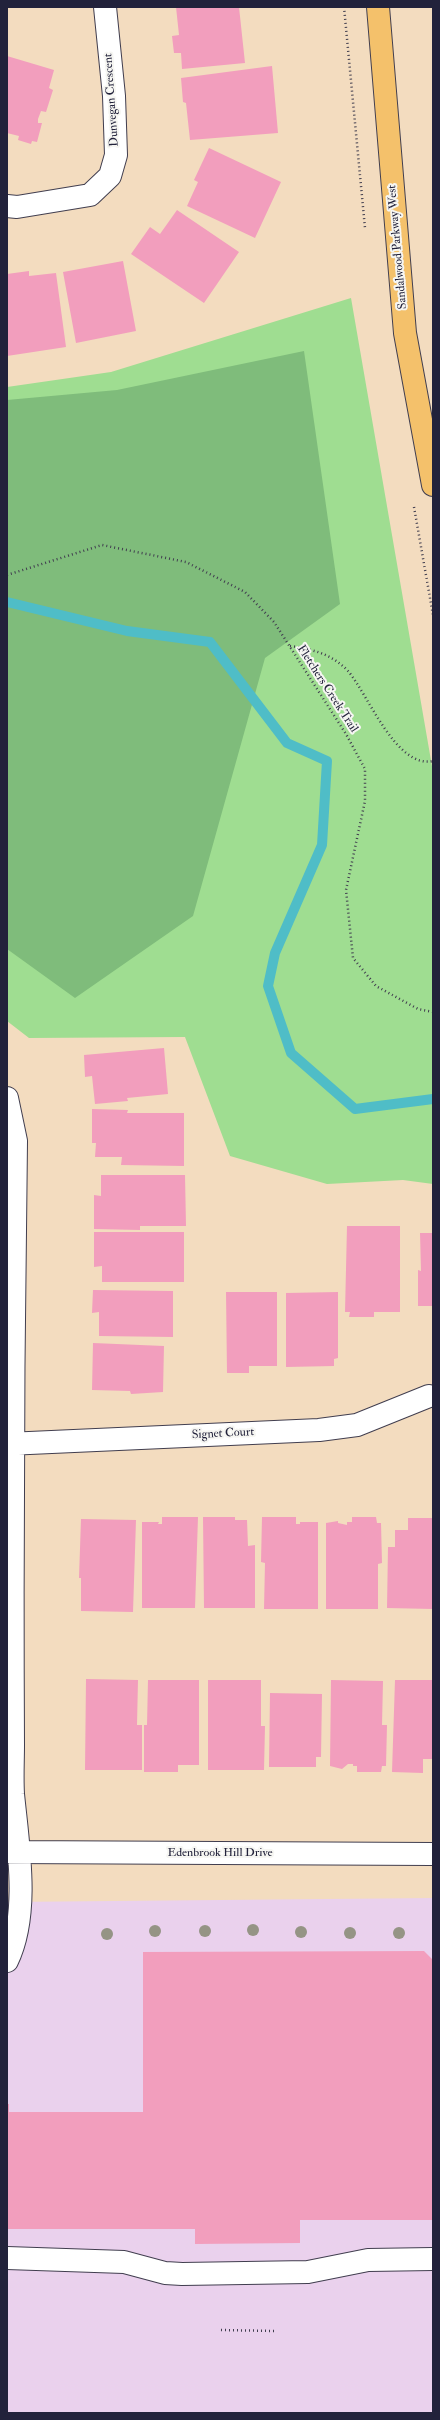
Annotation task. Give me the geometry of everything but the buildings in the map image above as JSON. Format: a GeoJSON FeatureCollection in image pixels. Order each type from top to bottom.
{"type":"FeatureCollection","features":[{"type":"Feature","properties":{"kind":"main road","name":"Sandalwood Parkway West"},"geometry":{"type":"LineString","coordinates":[[378,7],[405,333],[433,485]]}},
{"type":"Feature","properties":{"kind":"street","name":"Dunvegan Crescent"},"geometry":{"type":"LineString","coordinates":[[7,206],[17,207],[90,194],[110,176],[116,155],[114,96],[105,7]]}},
{"type":"Feature","properties":{"kind":"street"},"geometry":{"type":"LineString","coordinates":[[7,1098],[16,1141],[9,1444],[13,1852],[20,1891],[16,1933],[7,1961]]}},
{"type":"Feature","properties":{"kind":"street","name":"Signet Court"},"geometry":{"type":"LineString","coordinates":[[9,1444],[319,1430],[356,1425],[429,1396]]}},
{"type":"Feature","properties":{"kind":"street","name":"Edenbrook Hill Drive"},"geometry":{"type":"LineString","coordinates":[[13,1852],[433,1854]]}},
{"type":"Feature","properties":{"kind":"street"},"geometry":{"type":"LineString","coordinates":[[7,2258],[118,2261],[165,2272],[182,2274],[308,2272],[368,2260],[433,2259]]}},
{"type":"Feature","properties":{"kind":"path","name":"Fletchers Creek Trail"},"geometry":{"type":"LineString","coordinates":[[7,575],[102,545],[186,562],[245,592],[274,622],[346,734],[365,769],[365,801],[346,890],[353,958],[376,986],[418,1009],[433,1012]]}},
{"type":"Feature","properties":{"kind":"path"},"geometry":{"type":"LineString","coordinates":[[289,646],[312,649],[332,658],[348,671],[385,728],[405,752],[420,760],[433,761]]}},
{"type":"Feature","properties":{"kind":"path"},"geometry":{"type":"LineString","coordinates":[[221,2330],[274,2331]]}},
{"type":"Feature","properties":{"kind":"shaded area"},"geometry":{"type":"Polygon","coordinates":[[[433,1898],[433,2413],[7,2413],[7,1902],[433,1898]]]}},
{"type":"Feature","properties":{"kind":"green space"},"geometry":{"type":"Polygon","coordinates":[[[351,298],[433,772],[433,1184],[403,1180],[327,1184],[230,1156],[185,1037],[29,1038],[7,1021],[7,387],[111,372],[351,298]]]}},
{"type":"Feature","properties":{"kind":"green space"},"geometry":{"type":"Polygon","coordinates":[[[304,351],[340,604],[265,658],[193,916],[75,998],[7,949],[7,400],[117,390],[304,351]]]}},
{"type":"Feature","properties":{"kind":"waterway"},"geometry":{"type":"LineString","coordinates":[[7,602],[127,631],[210,642],[287,743],[327,761],[322,845],[275,953],[268,986],[291,1053],[355,1109],[433,1099]]}}]}
